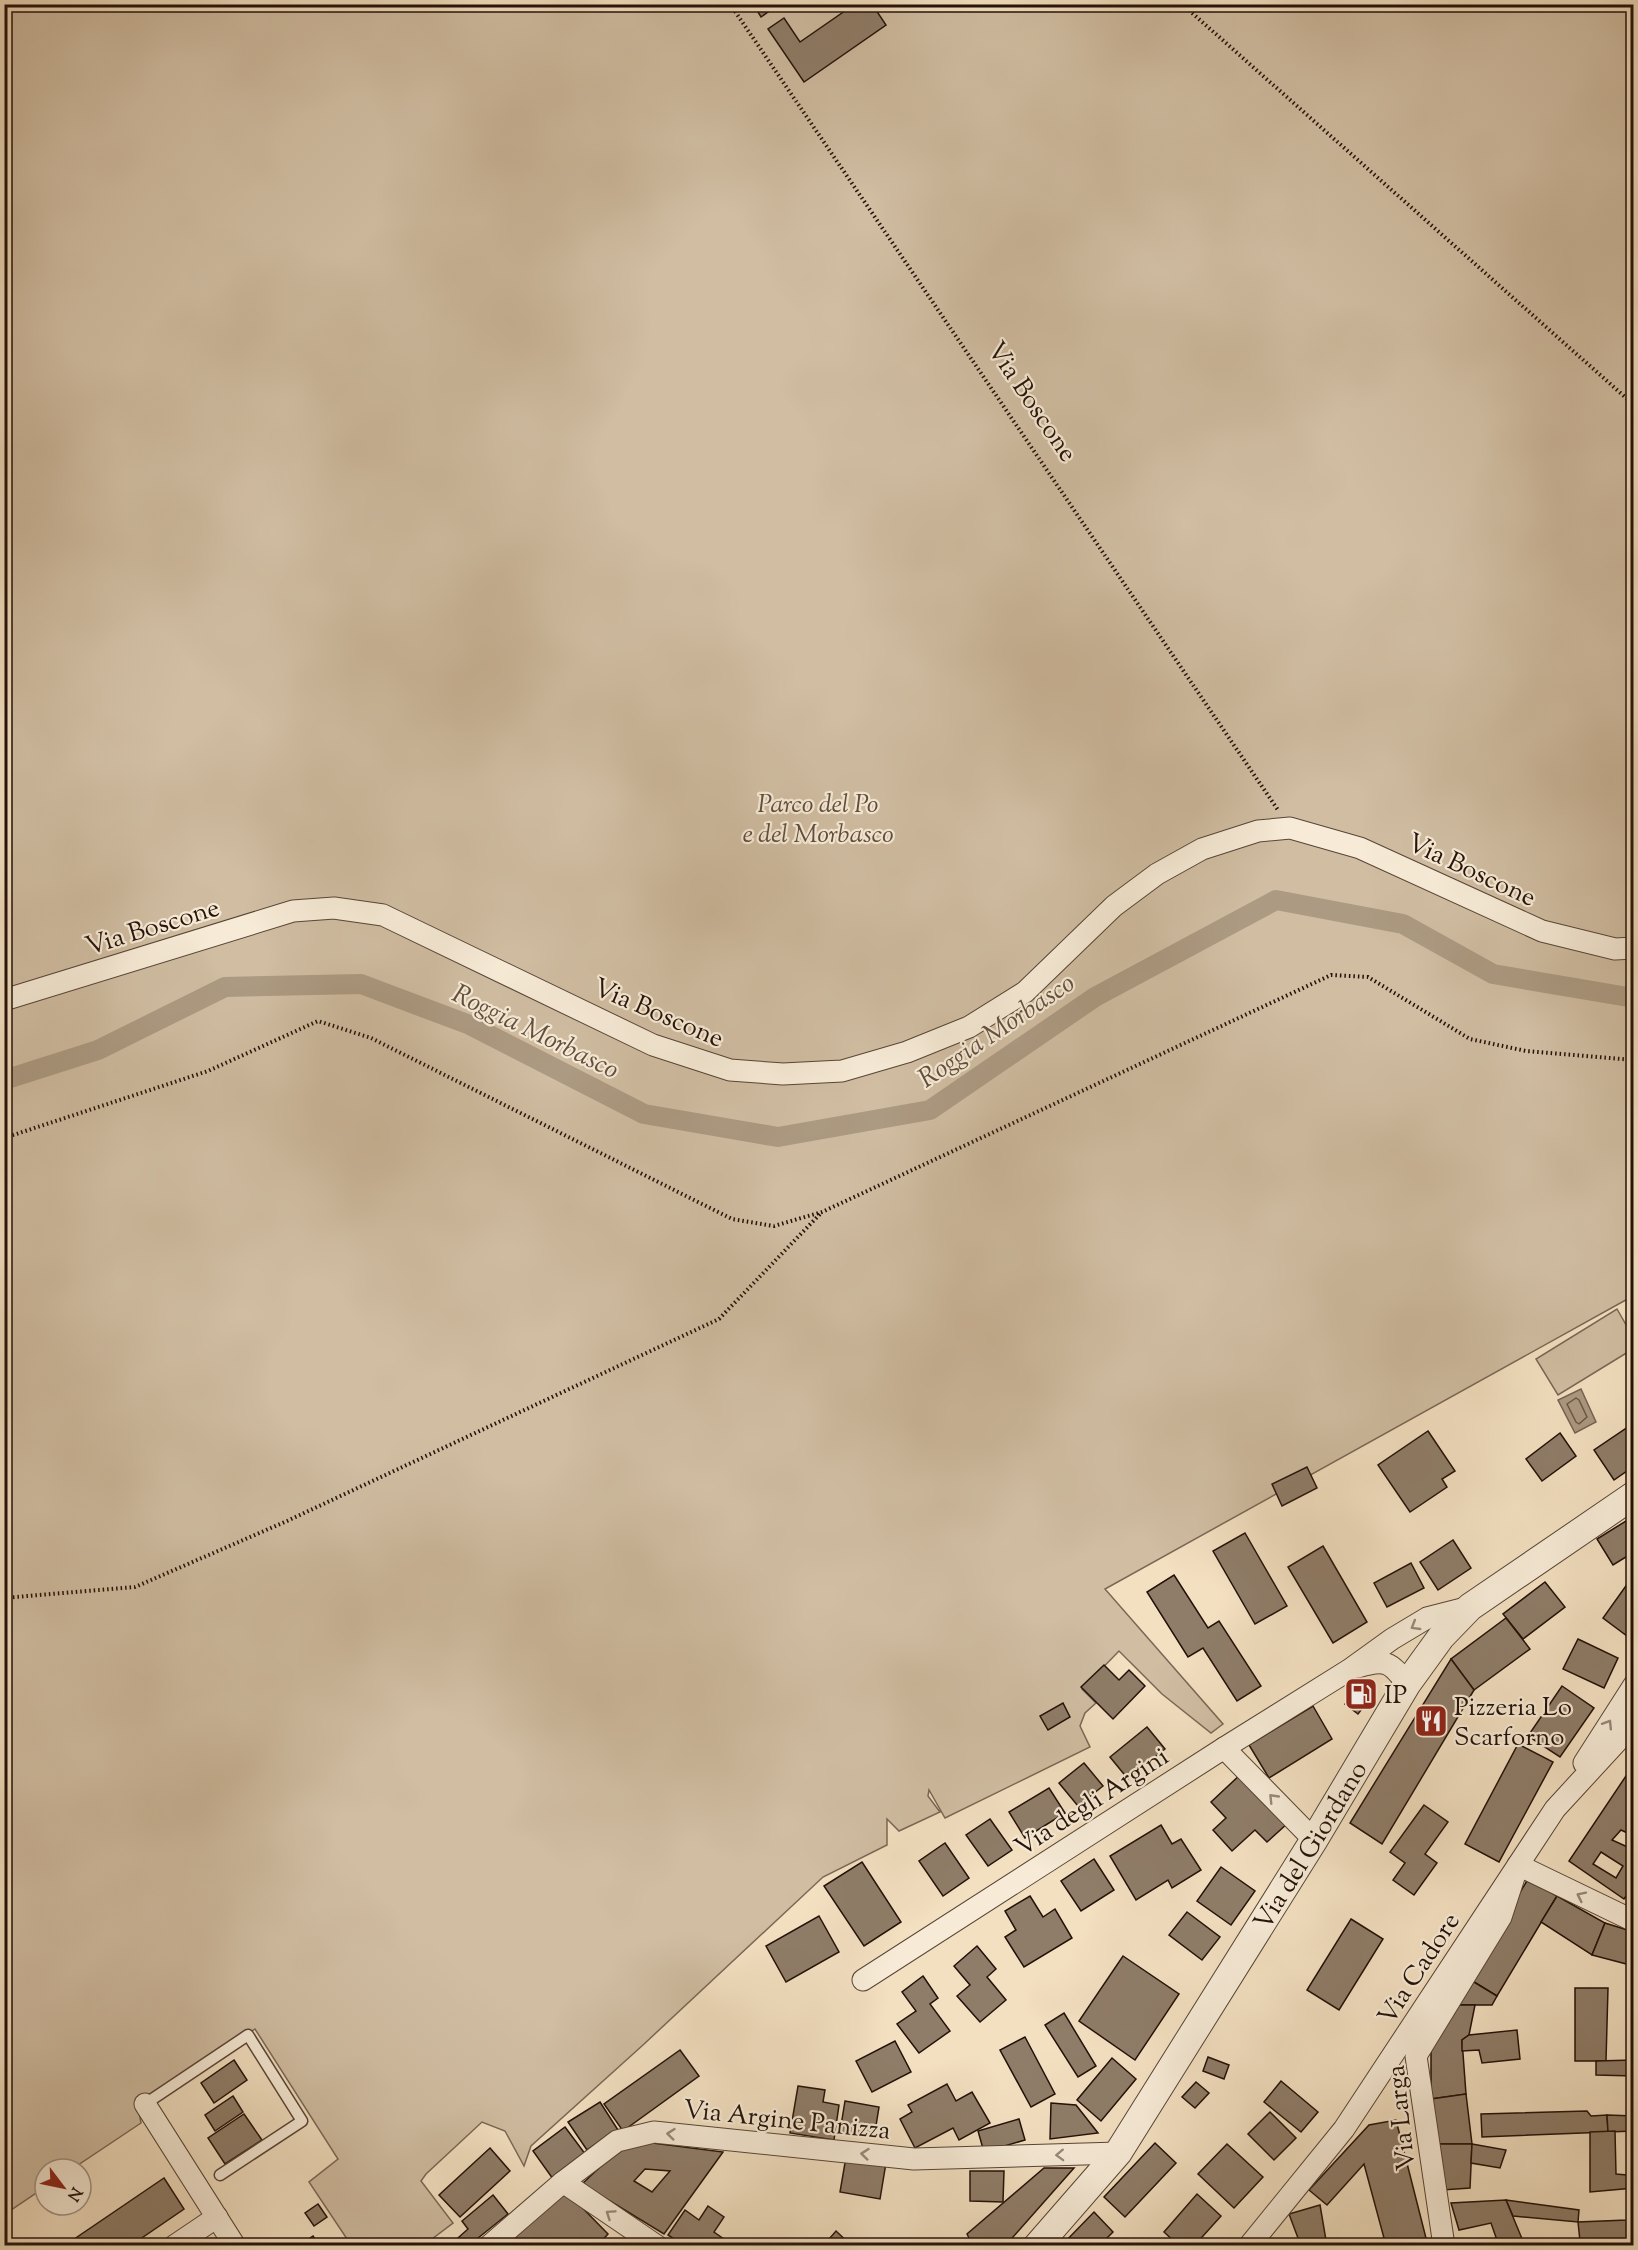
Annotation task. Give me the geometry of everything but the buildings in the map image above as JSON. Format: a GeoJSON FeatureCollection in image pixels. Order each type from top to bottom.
{"type":"FeatureCollection","features":[{"type":"Feature","properties":{"kind":"street","name":"Via Boscone"},"geometry":{"type":"LineString","coordinates":[[4,1000],[293,911],[334,908],[383,915],[653,1045],[730,1070],[783,1074],[842,1071],[907,1052],[969,1028],[1025,992],[1114,906],[1157,874],[1202,849],[1258,831],[1290,828],[1360,848],[1542,931],[1615,949],[1634,948]]}},
{"type":"Feature","properties":{"kind":"street","name":"Via del Giordano"},"geometry":{"type":"LineString","coordinates":[[1037,2246],[1118,2153],[1314,1840],[1407,1684],[1441,1637],[1470,1607],[1634,1495]]}},
{"type":"Feature","properties":{"kind":"street","name":"Via degli Argini"},"geometry":{"type":"LineString","coordinates":[[863,1980],[1349,1670],[1392,1639],[1427,1618],[1470,1607]]}},
{"type":"Feature","properties":{"kind":"street","name":"Via degli Argini"},"geometry":{"type":"LineString","coordinates":[[1349,1670],[1372,1663],[1386,1662],[1397,1670],[1407,1684]]}},
{"type":"Feature","properties":{"kind":"street"},"geometry":{"type":"LineString","coordinates":[[1555,1809],[1634,1685]]}},
{"type":"Feature","properties":{"kind":"street","name":"Via Cadore"},"geometry":{"type":"LineString","coordinates":[[1249,2246],[1344,2129],[1555,1809],[1634,1723]]}},
{"type":"Feature","properties":{"kind":"street"},"geometry":{"type":"LineString","coordinates":[[1224,1748],[1314,1840]]}},
{"type":"Feature","properties":{"kind":"street"},"geometry":{"type":"LineString","coordinates":[[1518,1865],[1633,1919]]}},
{"type":"Feature","properties":{"kind":"street","name":"Via Larga"},"geometry":{"type":"LineString","coordinates":[[1444,2246],[1416,2056],[1501,1917],[1518,1865]]}},
{"type":"Feature","properties":{"kind":"street"},"geometry":{"type":"LineString","coordinates":[[145,2104],[235,2246]]}},
{"type":"Feature","properties":{"kind":"street","name":"Via Argine Panizza"},"geometry":{"type":"LineString","coordinates":[[489,2246],[562,2182],[617,2140],[654,2132],[914,2159],[1118,2153]]}},
{"type":"Feature","properties":{"kind":"street"},"geometry":{"type":"LineString","coordinates":[[562,2182],[657,2246]]}},
{"type":"Feature","properties":{"kind":"street"},"geometry":{"type":"LineString","coordinates":[[174,2246],[217,2217]]}},
{"type":"Feature","properties":{"kind":"lane"},"geometry":{"type":"LineString","coordinates":[[145,2104],[248,2035],[302,2121],[220,2175]]}},
{"type":"Feature","properties":{"kind":"path","name":"Via Boscone"},"geometry":{"type":"LineString","coordinates":[[730,4],[1290,828]]}},
{"type":"Feature","properties":{"kind":"path"},"geometry":{"type":"LineString","coordinates":[[1182,4],[1634,405]]}},
{"type":"Feature","properties":{"kind":"path"},"geometry":{"type":"LineString","coordinates":[[4,1598],[135,1587],[298,1516],[719,1319],[822,1212]]}},
{"type":"Feature","properties":{"kind":"green space","name":"Parco del Po e del Morbasco"},"geometry":{"type":"Polygon","coordinates":[[[5,5],[1633,5],[1633,1296],[1105,1589],[1223,1724],[1211,1733],[1162,1694],[1119,1651],[1082,1689],[1096,1703],[1085,1713],[1080,1726],[1090,1747],[945,1818],[929,1790],[928,1796],[940,1812],[899,1831],[887,1819],[887,1845],[823,1877],[531,2146],[524,2166],[505,2131],[482,2122],[421,2181],[453,2223],[424,2245],[351,2245],[309,2182],[338,2159],[255,2029],[138,2107],[141,2123],[90,2157],[33,2157],[33,2195],[5,2214],[5,5]]]}},
{"type":"Feature","properties":{"kind":"green space"},"geometry":{"type":"Polygon","coordinates":[[[1617,1309],[1633,1337],[1633,1349],[1558,1395],[1536,1359],[1617,1309]]]}},
{"type":"Feature","properties":{"kind":"water"},"geometry":{"type":"Polygon","coordinates":[[[1581,1389],[1596,1422],[1575,1433],[1558,1400],[1581,1389]]]}},
{"type":"Feature","properties":{"kind":"waterway","name":"Roggia Morbasco"},"geometry":{"type":"LineString","coordinates":[[4,1080],[98,1050],[225,987],[361,984],[470,1025],[644,1114],[778,1137],[930,1110],[1095,997],[1276,900],[1403,924],[1493,974],[1634,998]]}},
{"type":"Feature","properties":{"kind":"place","name":"IP"},"geometry":{"type":"Point","coordinates":[1361,1694]}},
{"type":"Feature","properties":{"kind":"place","name":"Pizzeria Lo Scarforno"},"geometry":{"type":"Point","coordinates":[1431,1721]}}]}
